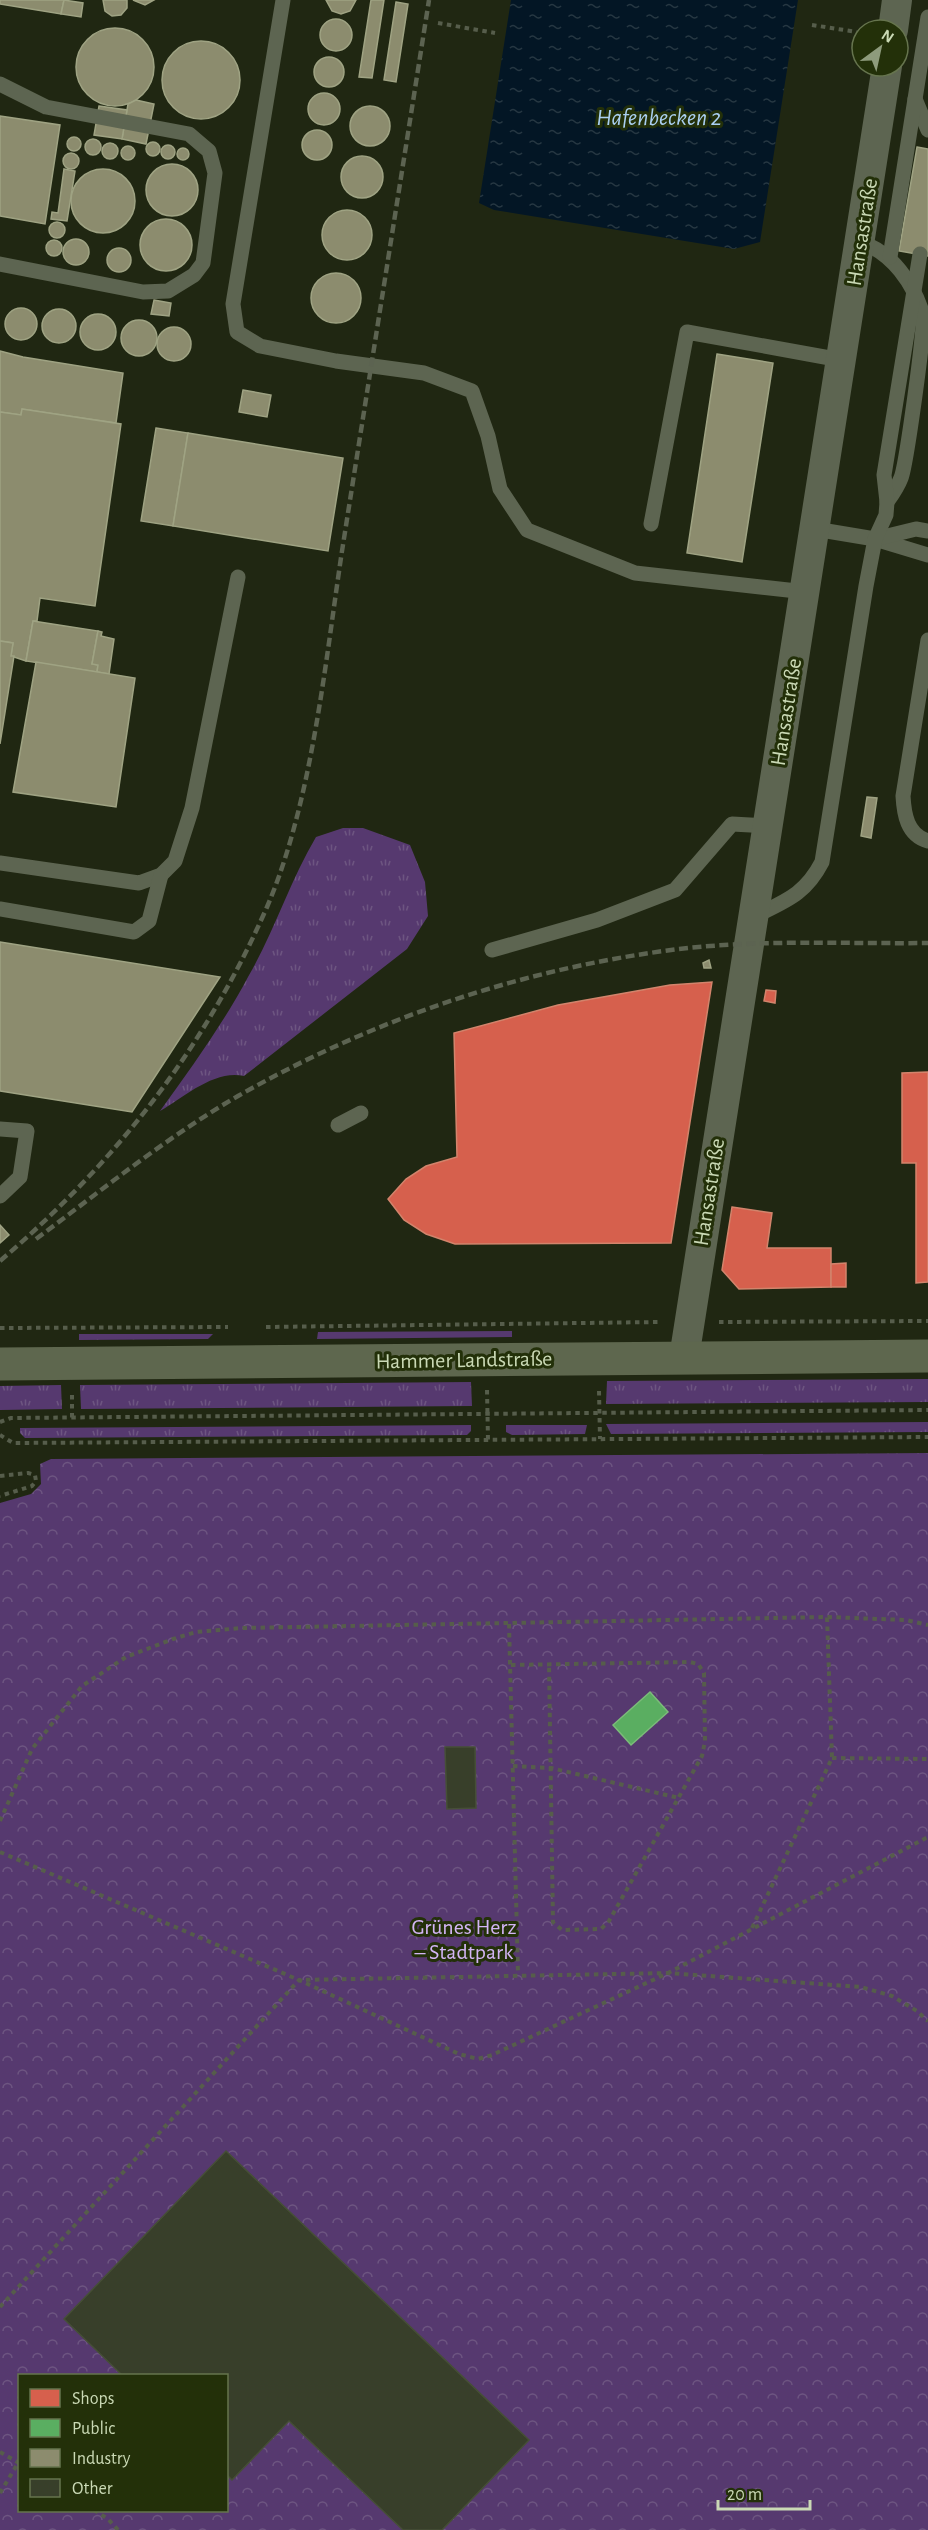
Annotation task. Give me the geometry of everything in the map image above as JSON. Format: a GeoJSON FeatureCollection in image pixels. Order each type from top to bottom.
{"type":"FeatureCollection","features":[{"type":"Feature","properties":{"kind":"main road","name":"Hammer Landstraße"},"geometry":{"type":"LineString","coordinates":[[0,1364],[928,1356]]}},
{"type":"Feature","properties":{"kind":"street"},"geometry":{"type":"LineString","coordinates":[[895,18],[897,0]]}},
{"type":"Feature","properties":{"kind":"street","name":"Hansastraße"},"geometry":{"type":"LineString","coordinates":[[684,1358],[885,78]]}},
{"type":"Feature","properties":{"kind":"lane"},"geometry":{"type":"LineString","coordinates":[[283,0],[233,304],[237,332],[261,346],[336,361],[424,373],[472,391],[488,435],[500,489],[526,530],[635,573],[806,592]]}},
{"type":"Feature","properties":{"kind":"lane"},"geometry":{"type":"LineString","coordinates":[[890,257],[928,17]]}},
{"type":"Feature","properties":{"kind":"lane"},"geometry":{"type":"LineString","coordinates":[[0,84],[46,107],[189,134],[209,151],[214,173],[203,263],[194,275],[168,291],[143,292],[0,264]]}},
{"type":"Feature","properties":{"kind":"lane"},"geometry":{"type":"LineString","coordinates":[[915,98],[928,130]]}},
{"type":"Feature","properties":{"kind":"lane"},"geometry":{"type":"LineString","coordinates":[[753,917],[797,895],[813,880],[822,862],[875,539],[886,515],[888,502],[902,478],[924,318],[914,291],[890,257],[877,247],[861,242]]}},
{"type":"Feature","properties":{"kind":"lane"},"geometry":{"type":"LineString","coordinates":[[914,291],[920,254]]}},
{"type":"Feature","properties":{"kind":"lane"},"geometry":{"type":"LineString","coordinates":[[651,524],[687,332],[841,360]]}},
{"type":"Feature","properties":{"kind":"lane"},"geometry":{"type":"LineString","coordinates":[[815,529],[875,539],[928,555]]}},
{"type":"Feature","properties":{"kind":"lane"},"geometry":{"type":"LineString","coordinates":[[875,539],[916,530],[928,531]]}},
{"type":"Feature","properties":{"kind":"lane"},"geometry":{"type":"LineString","coordinates":[[0,863],[139,883],[161,875],[175,861],[192,808],[238,577]]}},
{"type":"Feature","properties":{"kind":"lane"},"geometry":{"type":"LineString","coordinates":[[928,640],[903,796],[904,819],[922,839],[928,841]]}},
{"type":"Feature","properties":{"kind":"lane"},"geometry":{"type":"LineString","coordinates":[[492,950],[597,920],[675,890],[732,824],[767,826]]}},
{"type":"Feature","properties":{"kind":"lane"},"geometry":{"type":"LineString","coordinates":[[0,909],[134,932],[149,921],[161,875]]}},
{"type":"Feature","properties":{"kind":"lane"},"geometry":{"type":"LineString","coordinates":[[338,1125],[361,1113]]}},
{"type":"Feature","properties":{"kind":"lane"},"geometry":{"type":"LineString","coordinates":[[0,1129],[27,1131],[20,1177],[0,1196]]}},
{"type":"Feature","properties":{"kind":"path"},"geometry":{"type":"LineString","coordinates":[[438,23],[495,33]]}},
{"type":"Feature","properties":{"kind":"path"},"geometry":{"type":"LineString","coordinates":[[812,25],[850,31]]}},
{"type":"Feature","properties":{"kind":"path"},"geometry":{"type":"LineString","coordinates":[[259,1327],[928,1321]]}},
{"type":"Feature","properties":{"kind":"path"},"geometry":{"type":"LineString","coordinates":[[0,1328],[236,1327]]}},
{"type":"Feature","properties":{"kind":"path"},"geometry":{"type":"LineString","coordinates":[[598,1384],[600,1439]]}},
{"type":"Feature","properties":{"kind":"path"},"geometry":{"type":"LineString","coordinates":[[487,1386],[488,1440]]}},
{"type":"Feature","properties":{"kind":"path"},"geometry":{"type":"LineString","coordinates":[[0,1422],[11,1418],[928,1410]]}},
{"type":"Feature","properties":{"kind":"path"},"geometry":{"type":"LineString","coordinates":[[0,1435],[14,1443],[928,1437]]}},
{"type":"Feature","properties":{"kind":"path"},"geometry":{"type":"LineString","coordinates":[[0,1476],[28,1473],[35,1476],[36,1480],[32,1486],[0,1496]]}},
{"type":"Feature","properties":{"kind":"path"},"geometry":{"type":"LineString","coordinates":[[751,1930],[832,1758],[827,1617]]}},
{"type":"Feature","properties":{"kind":"path"},"geometry":{"type":"LineString","coordinates":[[0,1821],[32,1749],[82,1686],[103,1670],[150,1647],[196,1632],[242,1628],[827,1617],[906,1620],[928,1625]]}},
{"type":"Feature","properties":{"kind":"path"},"geometry":{"type":"LineString","coordinates":[[509,1623],[518,1974]]}},
{"type":"Feature","properties":{"kind":"path"},"geometry":{"type":"LineString","coordinates":[[511,1665],[549,1664],[690,1662],[701,1667],[704,1673],[705,1747],[679,1798],[605,1927],[562,1930],[553,1922],[549,1664]]}},
{"type":"Feature","properties":{"kind":"path"},"geometry":{"type":"LineString","coordinates":[[832,1758],[928,1759]]}},
{"type":"Feature","properties":{"kind":"path"},"geometry":{"type":"LineString","coordinates":[[513,1766],[550,1768],[679,1798]]}},
{"type":"Feature","properties":{"kind":"path"},"geometry":{"type":"LineString","coordinates":[[0,1852],[299,1980],[459,2054],[478,2059],[492,2055],[668,1973],[928,1837]]}},
{"type":"Feature","properties":{"kind":"path"},"geometry":{"type":"LineString","coordinates":[[0,2307],[299,1980],[518,1974],[668,1973],[861,1986],[892,1996],[928,2021]]}},
{"type":"Feature","properties":{"kind":"path"},"geometry":{"type":"LineString","coordinates":[[0,2452],[18,2462]]}},
{"type":"Feature","properties":{"kind":"path"},"geometry":{"type":"LineString","coordinates":[[0,2493],[18,2465]]}},
{"type":"Feature","properties":{"kind":"path"},"geometry":{"type":"LineString","coordinates":[[96,2512],[108,2519],[118,2530]]}},
{"type":"Feature","properties":{"kind":"green space"},"geometry":{"type":"Polygon","coordinates":[[[343,828],[363,828],[410,845],[425,882],[428,916],[407,949],[244,1076],[233,1075],[211,1080],[160,1111],[228,1012],[257,960],[316,837],[343,828]]]}},
{"type":"Feature","properties":{"kind":"green space"},"geometry":{"type":"Polygon","coordinates":[[[512,1331],[512,1337],[317,1339],[318,1332],[512,1331]]]}},
{"type":"Feature","properties":{"kind":"green space"},"geometry":{"type":"Polygon","coordinates":[[[79,1334],[213,1334],[208,1339],[79,1340],[79,1334]]]}},
{"type":"Feature","properties":{"kind":"green space"},"geometry":{"type":"Polygon","coordinates":[[[928,1379],[928,1402],[606,1404],[607,1381],[928,1379]]]}},
{"type":"Feature","properties":{"kind":"green space"},"geometry":{"type":"Polygon","coordinates":[[[471,1382],[472,1406],[81,1409],[80,1385],[471,1382]]]}},
{"type":"Feature","properties":{"kind":"green space"},"geometry":{"type":"Polygon","coordinates":[[[61,1385],[62,1409],[0,1410],[0,1386],[61,1385]]]}},
{"type":"Feature","properties":{"kind":"green space"},"geometry":{"type":"Polygon","coordinates":[[[928,1422],[928,1432],[611,1434],[606,1424],[928,1422]]]}},
{"type":"Feature","properties":{"kind":"green space"},"geometry":{"type":"Polygon","coordinates":[[[471,1425],[471,1431],[467,1435],[25,1438],[20,1433],[20,1428],[471,1425]]]}},
{"type":"Feature","properties":{"kind":"green space"},"geometry":{"type":"Polygon","coordinates":[[[506,1425],[587,1425],[585,1434],[512,1435],[506,1432],[506,1425]]]}},
{"type":"Feature","properties":{"kind":"green space","name":"Grünes Herz – Stadtpark"},"geometry":{"type":"Polygon","coordinates":[[[928,1453],[928,2530],[0,2530],[0,1503],[31,1494],[41,1484],[40,1464],[51,1459],[928,1453]]]}},
{"type":"Feature","properties":{"kind":"water","name":"Hafenbecken 2"},"geometry":{"type":"Polygon","coordinates":[[[511,0],[798,0],[760,242],[734,249],[494,210],[479,203],[511,0]]]}},
{"type":"Feature","properties":{"kind":"building: Shops"},"geometry":{"type":"Polygon","coordinates":[[[712,982],[671,1243],[455,1244],[426,1234],[404,1220],[388,1199],[406,1179],[426,1166],[457,1157],[454,1033],[558,1005],[670,985],[712,982]]]}},
{"type":"Feature","properties":{"kind":"building: Shops"},"geometry":{"type":"Polygon","coordinates":[[[766,990],[776,991],[775,1003],[764,1001],[766,990]]]}},
{"type":"Feature","properties":{"kind":"building: Shops"},"geometry":{"type":"Polygon","coordinates":[[[928,1072],[928,1282],[916,1283],[916,1163],[902,1163],[902,1073],[928,1072]]]}},
{"type":"Feature","properties":{"kind":"building: Shops"},"geometry":{"type":"Polygon","coordinates":[[[732,1207],[772,1213],[767,1248],[831,1248],[831,1287],[739,1289],[722,1270],[732,1207]]]}},
{"type":"Feature","properties":{"kind":"building: Shops"},"geometry":{"type":"Polygon","coordinates":[[[846,1263],[846,1287],[831,1287],[831,1264],[846,1263]]]}},
{"type":"Feature","properties":{"kind":"building: Public"},"geometry":{"type":"Polygon","coordinates":[[[650,1692],[668,1712],[631,1745],[613,1725],[650,1692]]]}},
{"type":"Feature","properties":{"kind":"building: Industry"},"geometry":{"type":"Polygon","coordinates":[[[0,0],[64,0],[61,14],[0,4],[0,0]]]}},
{"type":"Feature","properties":{"kind":"building: Industry"},"geometry":{"type":"Polygon","coordinates":[[[64,0],[83,3],[81,17],[61,14],[64,0]]]}},
{"type":"Feature","properties":{"kind":"building: Industry"},"geometry":{"type":"Polygon","coordinates":[[[103,0],[127,0],[127,8],[121,15],[112,16],[105,11],[103,0]]]}},
{"type":"Feature","properties":{"kind":"building: Industry"},"geometry":{"type":"Polygon","coordinates":[[[133,0],[154,0],[145,5],[133,0]]]}},
{"type":"Feature","properties":{"kind":"building: Industry"},"geometry":{"type":"Polygon","coordinates":[[[326,0],[356,0],[350,11],[341,14],[332,11],[326,0]]]}},
{"type":"Feature","properties":{"kind":"building: Industry"},"geometry":{"type":"Polygon","coordinates":[[[371,0],[384,0],[372,78],[359,77],[371,0]]]}},
{"type":"Feature","properties":{"kind":"building: Industry"},"geometry":{"type":"Polygon","coordinates":[[[396,2],[408,4],[396,82],[384,80],[396,2]]]}},
{"type":"Feature","properties":{"kind":"building: Industry"},"geometry":{"type":"Polygon","coordinates":[[[336,19],[348,23],[352,35],[348,47],[336,51],[324,47],[320,35],[324,23],[336,19]]]}},
{"type":"Feature","properties":{"kind":"building: Industry"},"geometry":{"type":"Polygon","coordinates":[[[107,28],[123,28],[137,34],[148,45],[154,59],[154,75],[148,89],[137,100],[123,106],[107,106],[93,100],[82,89],[76,75],[76,59],[82,45],[93,34],[107,28]]]}},
{"type":"Feature","properties":{"kind":"building: Industry"},"geometry":{"type":"Polygon","coordinates":[[[193,41],[209,41],[223,47],[234,58],[240,72],[240,88],[234,102],[223,113],[209,119],[193,119],[179,113],[168,102],[162,88],[162,72],[168,58],[179,47],[193,41]]]}},
{"type":"Feature","properties":{"kind":"building: Industry"},"geometry":{"type":"Polygon","coordinates":[[[329,57],[340,61],[344,72],[340,83],[329,87],[318,83],[314,72],[318,61],[329,57]]]}},
{"type":"Feature","properties":{"kind":"building: Industry"},"geometry":{"type":"Polygon","coordinates":[[[324,93],[336,97],[340,109],[336,121],[324,125],[312,121],[308,109],[312,97],[324,93]]]}},
{"type":"Feature","properties":{"kind":"building: Industry"},"geometry":{"type":"Polygon","coordinates":[[[136,100],[154,104],[146,144],[122,139],[128,104],[136,100]]]}},
{"type":"Feature","properties":{"kind":"building: Industry"},"geometry":{"type":"Polygon","coordinates":[[[99,106],[127,110],[122,139],[94,135],[99,106]]]}},
{"type":"Feature","properties":{"kind":"building: Industry"},"geometry":{"type":"Polygon","coordinates":[[[370,106],[378,107],[384,112],[389,118],[389,134],[384,140],[378,145],[370,146],[362,145],[356,140],[351,134],[350,126],[351,118],[356,112],[362,107],[370,106]]]}},
{"type":"Feature","properties":{"kind":"building: Industry"},"geometry":{"type":"Polygon","coordinates":[[[0,116],[60,125],[45,224],[0,216],[0,116]]]}},
{"type":"Feature","properties":{"kind":"building: Industry"},"geometry":{"type":"Polygon","coordinates":[[[317,130],[328,134],[332,145],[328,156],[317,160],[306,156],[302,145],[306,134],[317,130]]]}},
{"type":"Feature","properties":{"kind":"building: Industry"},"geometry":{"type":"Polygon","coordinates":[[[71,137],[77,137],[81,144],[77,151],[71,151],[67,147],[67,141],[71,137]]]}},
{"type":"Feature","properties":{"kind":"building: Industry"},"geometry":{"type":"Polygon","coordinates":[[[93,139],[99,141],[101,147],[99,153],[93,155],[87,153],[85,147],[87,141],[93,139]]]}},
{"type":"Feature","properties":{"kind":"building: Industry"},"geometry":{"type":"Polygon","coordinates":[[[150,142],[156,142],[160,149],[156,156],[150,156],[146,152],[146,146],[150,142]]]}},
{"type":"Feature","properties":{"kind":"building: Industry"},"geometry":{"type":"Polygon","coordinates":[[[107,143],[113,143],[118,151],[116,157],[107,159],[102,154],[102,148],[107,143]]]}},
{"type":"Feature","properties":{"kind":"building: Industry"},"geometry":{"type":"Polygon","coordinates":[[[165,145],[171,145],[175,152],[171,159],[165,159],[161,155],[161,149],[165,145]]]}},
{"type":"Feature","properties":{"kind":"building: Industry"},"geometry":{"type":"Polygon","coordinates":[[[125,146],[131,146],[135,153],[131,160],[125,160],[121,156],[121,150],[125,146]]]}},
{"type":"Feature","properties":{"kind":"building: Industry"},"geometry":{"type":"Polygon","coordinates":[[[917,147],[928,149],[928,256],[899,251],[917,147]]]}},
{"type":"Feature","properties":{"kind":"building: Industry"},"geometry":{"type":"Polygon","coordinates":[[[185,148],[188,149],[188,159],[181,160],[178,159],[177,152],[178,149],[185,148]]]}},
{"type":"Feature","properties":{"kind":"building: Industry"},"geometry":{"type":"Polygon","coordinates":[[[71,153],[79,161],[71,169],[63,161],[71,153]]]}},
{"type":"Feature","properties":{"kind":"building: Industry"},"geometry":{"type":"Polygon","coordinates":[[[362,156],[376,163],[383,177],[376,191],[362,198],[348,191],[341,177],[348,163],[362,156]]]}},
{"type":"Feature","properties":{"kind":"building: Industry"},"geometry":{"type":"Polygon","coordinates":[[[167,164],[177,164],[191,171],[198,190],[191,209],[177,216],[167,216],[157,212],[150,205],[146,195],[146,185],[150,175],[157,168],[167,164]]]}},
{"type":"Feature","properties":{"kind":"building: Industry"},"geometry":{"type":"Polygon","coordinates":[[[64,169],[75,171],[67,221],[51,219],[52,212],[58,213],[64,169]]]}},
{"type":"Feature","properties":{"kind":"building: Industry"},"geometry":{"type":"Polygon","coordinates":[[[103,169],[121,175],[129,183],[135,201],[129,219],[121,227],[103,233],[85,227],[77,219],[71,201],[77,183],[85,175],[103,169]]]}},
{"type":"Feature","properties":{"kind":"building: Industry"},"geometry":{"type":"Polygon","coordinates":[[[342,210],[352,210],[365,217],[372,230],[372,240],[365,253],[352,260],[342,260],[333,256],[326,249],[322,240],[322,230],[326,221],[333,214],[342,210]]]}},
{"type":"Feature","properties":{"kind":"building: Industry"},"geometry":{"type":"Polygon","coordinates":[[[166,219],[176,221],[184,227],[190,235],[192,245],[190,255],[184,263],[176,269],[166,271],[156,269],[148,263],[142,255],[140,245],[142,235],[148,227],[156,221],[166,219]]]}},
{"type":"Feature","properties":{"kind":"building: Industry"},"geometry":{"type":"Polygon","coordinates":[[[57,222],[65,230],[57,238],[49,230],[57,222]]]}},
{"type":"Feature","properties":{"kind":"building: Industry"},"geometry":{"type":"Polygon","coordinates":[[[76,239],[85,243],[89,252],[85,261],[76,265],[67,261],[63,252],[67,243],[76,239]]]}},
{"type":"Feature","properties":{"kind":"building: Industry"},"geometry":{"type":"Polygon","coordinates":[[[54,240],[62,248],[54,256],[46,248],[54,240]]]}},
{"type":"Feature","properties":{"kind":"building: Industry"},"geometry":{"type":"Polygon","coordinates":[[[119,248],[128,251],[131,260],[128,269],[119,272],[110,269],[107,260],[110,251],[119,248]]]}},
{"type":"Feature","properties":{"kind":"building: Industry"},"geometry":{"type":"Polygon","coordinates":[[[331,273],[341,273],[354,280],[361,293],[361,303],[354,316],[341,323],[331,323],[322,319],[315,312],[311,303],[311,293],[315,284],[322,277],[331,273]]]}},
{"type":"Feature","properties":{"kind":"building: Industry"},"geometry":{"type":"Polygon","coordinates":[[[154,300],[171,303],[169,316],[151,314],[154,300]]]}},
{"type":"Feature","properties":{"kind":"building: Industry"},"geometry":{"type":"Polygon","coordinates":[[[21,308],[32,313],[37,324],[32,335],[21,340],[10,335],[5,324],[10,313],[21,308]]]}},
{"type":"Feature","properties":{"kind":"building: Industry"},"geometry":{"type":"Polygon","coordinates":[[[59,309],[71,314],[76,326],[71,338],[59,343],[47,338],[42,326],[47,314],[59,309]]]}},
{"type":"Feature","properties":{"kind":"building: Industry"},"geometry":{"type":"Polygon","coordinates":[[[98,314],[110,320],[116,332],[110,344],[98,350],[86,344],[80,332],[86,320],[98,314]]]}},
{"type":"Feature","properties":{"kind":"building: Industry"},"geometry":{"type":"Polygon","coordinates":[[[139,320],[151,326],[157,338],[151,350],[139,356],[127,350],[121,338],[127,326],[139,320]]]}},
{"type":"Feature","properties":{"kind":"building: Industry"},"geometry":{"type":"Polygon","coordinates":[[[174,327],[186,332],[191,344],[186,356],[174,361],[162,356],[157,344],[162,332],[174,327]]]}},
{"type":"Feature","properties":{"kind":"building: Industry"},"geometry":{"type":"Polygon","coordinates":[[[0,351],[23,357],[123,373],[116,423],[22,409],[21,415],[0,412],[0,351]]]}},
{"type":"Feature","properties":{"kind":"building: Industry"},"geometry":{"type":"Polygon","coordinates":[[[717,354],[773,363],[742,562],[687,553],[717,354]]]}},
{"type":"Feature","properties":{"kind":"building: Industry"},"geometry":{"type":"Polygon","coordinates":[[[243,390],[271,395],[267,417],[239,412],[243,390]]]}},
{"type":"Feature","properties":{"kind":"building: Industry"},"geometry":{"type":"Polygon","coordinates":[[[22,409],[121,424],[95,606],[40,598],[37,621],[33,621],[26,661],[11,656],[13,643],[0,641],[0,412],[21,415],[22,409]]]}},
{"type":"Feature","properties":{"kind":"building: Industry"},"geometry":{"type":"Polygon","coordinates":[[[156,428],[188,433],[173,526],[141,521],[156,428]]]}},
{"type":"Feature","properties":{"kind":"building: Industry"},"geometry":{"type":"Polygon","coordinates":[[[188,433],[343,458],[328,551],[173,526],[188,433]]]}},
{"type":"Feature","properties":{"kind":"building: Industry"},"geometry":{"type":"Polygon","coordinates":[[[33,621],[98,631],[92,664],[98,665],[97,672],[26,661],[33,621]]]}},
{"type":"Feature","properties":{"kind":"building: Industry"},"geometry":{"type":"Polygon","coordinates":[[[98,631],[102,632],[101,636],[114,639],[109,674],[97,672],[98,665],[92,664],[98,631]]]}},
{"type":"Feature","properties":{"kind":"building: Industry"},"geometry":{"type":"Polygon","coordinates":[[[0,641],[13,643],[11,656],[14,656],[0,744],[0,641]]]}},
{"type":"Feature","properties":{"kind":"building: Industry"},"geometry":{"type":"Polygon","coordinates":[[[36,662],[135,678],[116,807],[13,792],[36,662]]]}},
{"type":"Feature","properties":{"kind":"building: Industry"},"geometry":{"type":"Polygon","coordinates":[[[867,797],[877,798],[871,838],[861,836],[867,797]]]}},
{"type":"Feature","properties":{"kind":"building: Industry"},"geometry":{"type":"Polygon","coordinates":[[[0,942],[220,977],[132,1112],[0,1091],[0,942]]]}},
{"type":"Feature","properties":{"kind":"building: Industry"},"geometry":{"type":"Polygon","coordinates":[[[709,960],[711,968],[704,968],[703,963],[709,960]]]}},
{"type":"Feature","properties":{"kind":"building: Industry"},"geometry":{"type":"Polygon","coordinates":[[[0,1225],[9,1235],[0,1243],[0,1225]]]}},
{"type":"Feature","properties":{"kind":"building: Other"},"geometry":{"type":"Polygon","coordinates":[[[445,1747],[475,1747],[476,1808],[447,1809],[445,1747]]]}},
{"type":"Feature","properties":{"kind":"building: Other"},"geometry":{"type":"Polygon","coordinates":[[[226,2151],[529,2440],[442,2530],[403,2530],[289,2421],[232,2480],[228,2476],[228,2374],[121,2374],[64,2319],[226,2151]]]}},
{"type":"Feature","properties":{"kind":"railway"},"geometry":{"type":"LineString","coordinates":[[0,1261],[43,1223],[120,1142],[186,1055],[216,1008],[243,959],[267,907],[282,866],[306,778],[323,686],[342,551],[429,0]]}},
{"type":"Feature","properties":{"kind":"railway"},"geometry":{"type":"LineString","coordinates":[[36,1239],[160,1146],[238,1096],[341,1044],[447,1002],[558,971],[671,950],[767,943],[928,943]]}}]}
